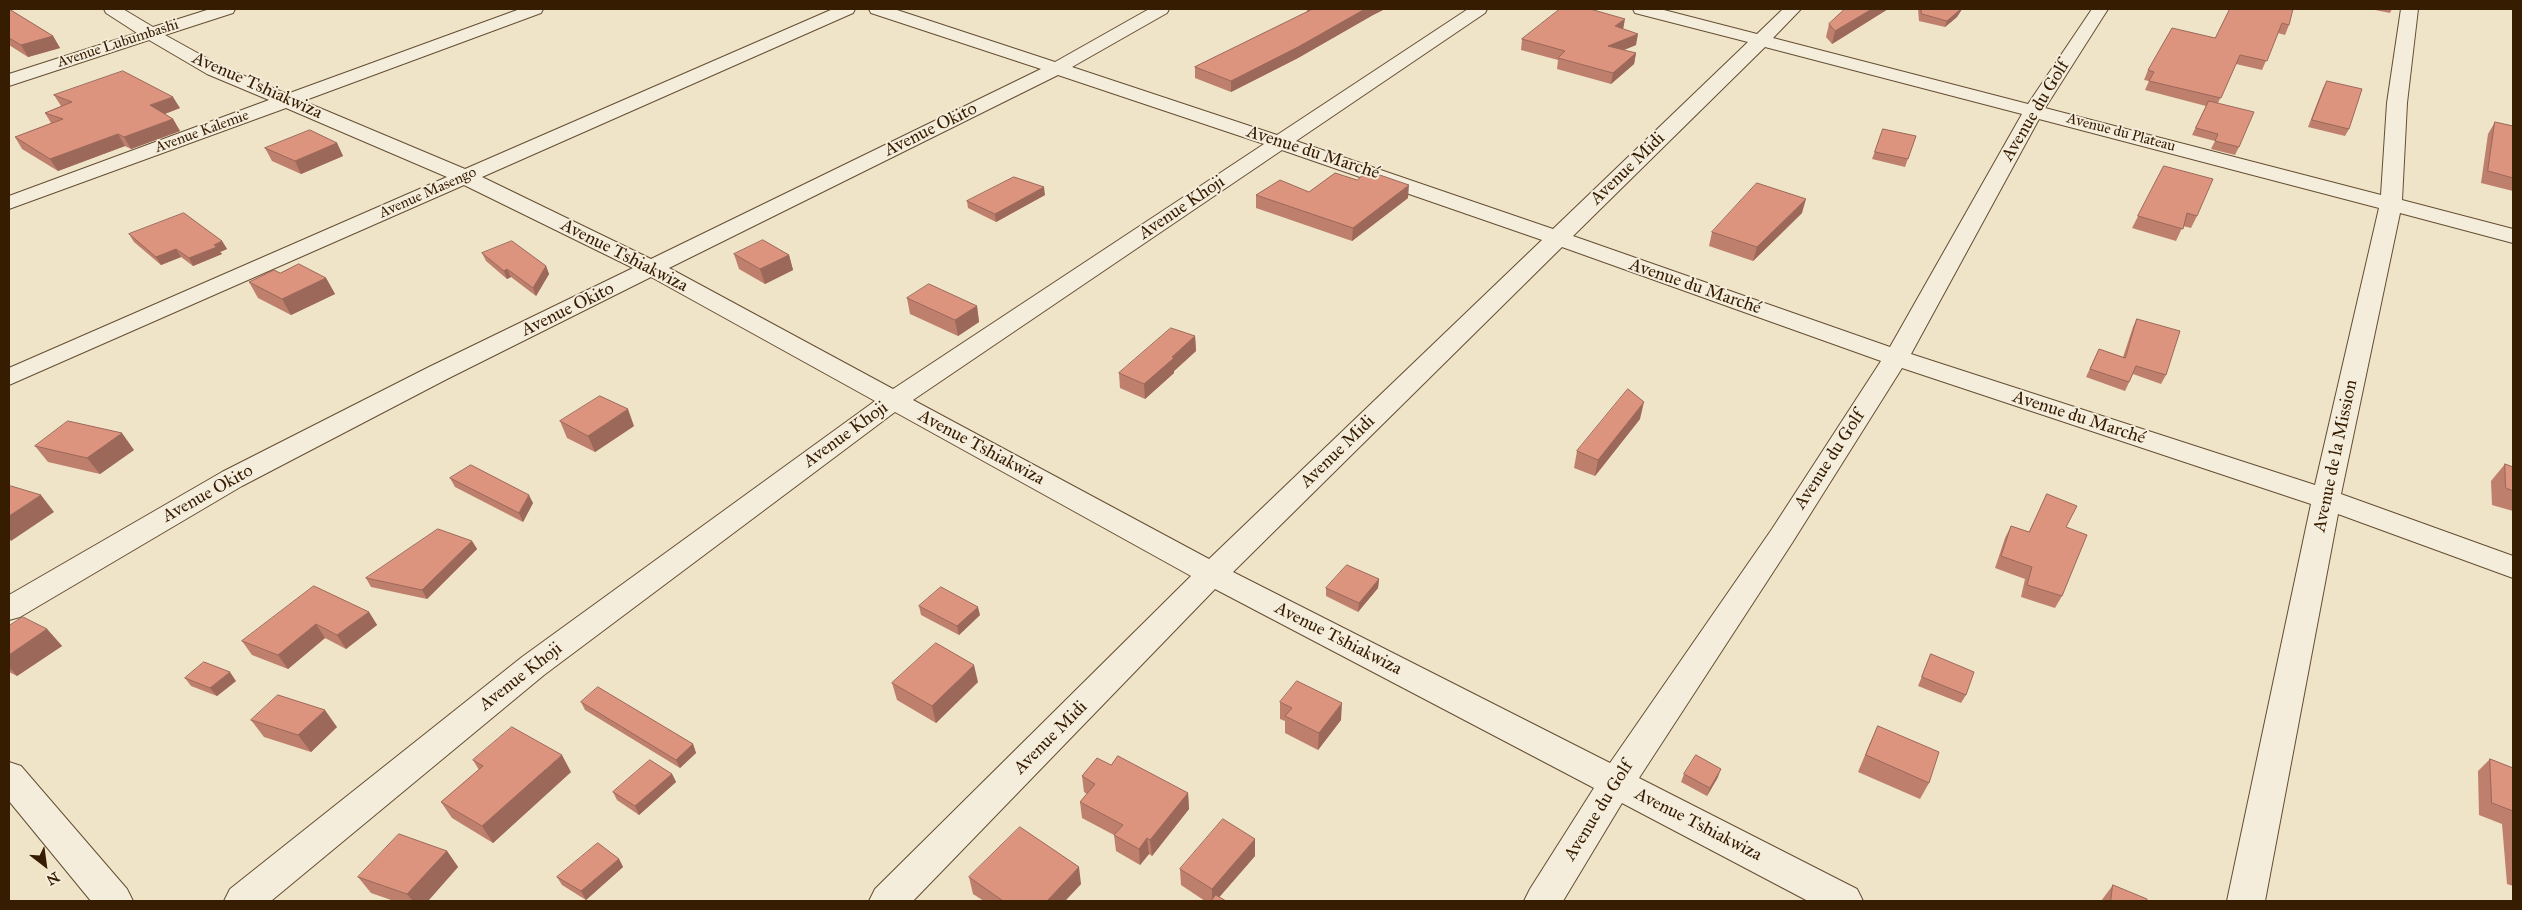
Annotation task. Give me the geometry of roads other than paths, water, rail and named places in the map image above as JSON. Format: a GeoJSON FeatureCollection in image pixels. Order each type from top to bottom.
{"type":"FeatureCollection","features":[{"type":"Feature","properties":{"kind":"street","name":"Avenue Tshiakwiza"},"geometry":{"type":"LineString","coordinates":[[112,9],[214,70],[465,177],[652,268],[1212,574],[1844,901]]}},
{"type":"Feature","properties":{"kind":"street","name":"Avenue Lubumbashi"},"geometry":{"type":"LineString","coordinates":[[9,80],[227,9]]}},
{"type":"Feature","properties":{"kind":"street","name":"Avenue Kalemie"},"geometry":{"type":"LineString","coordinates":[[9,203],[535,9]]}},
{"type":"Feature","properties":{"kind":"street","name":"Avenue Masengo"},"geometry":{"type":"LineString","coordinates":[[9,377],[847,9]]}},
{"type":"Feature","properties":{"kind":"street","name":"Avenue du Marché"},"geometry":{"type":"LineString","coordinates":[[877,9],[1281,142],[1896,358],[2326,499],[2513,567]]}},
{"type":"Feature","properties":{"kind":"street","name":"Avenue Okito"},"geometry":{"type":"LineString","coordinates":[[9,609],[232,479],[438,374],[1056,69],[1161,9]]}},
{"type":"Feature","properties":{"kind":"street","name":"Avenue Khoji"},"geometry":{"type":"LineString","coordinates":[[243,901],[533,666],[893,400],[1479,9]]}},
{"type":"Feature","properties":{"kind":"street","name":"Avenue du Plateau"},"geometry":{"type":"LineString","coordinates":[[1642,9],[2513,236]]}},
{"type":"Feature","properties":{"kind":"street","name":"Avenue Midi"},"geometry":{"type":"LineString","coordinates":[[888,901],[1212,574],[1793,9]]}},
{"type":"Feature","properties":{"kind":"street","name":"Avenue du Golf"},"geometry":{"type":"LineString","coordinates":[[1543,901],[1616,783],[1782,536],[1896,358],[2034,111],[2100,9]]}},
{"type":"Feature","properties":{"kind":"street","name":"Avenue de la Mission"},"geometry":{"type":"LineString","coordinates":[[2246,901],[2314,572],[2326,499],[2391,204],[2397,102],[2410,9]]}},
{"type":"Feature","properties":{"kind":"street"},"geometry":{"type":"LineString","coordinates":[[9,776],[114,901]]}}]}
